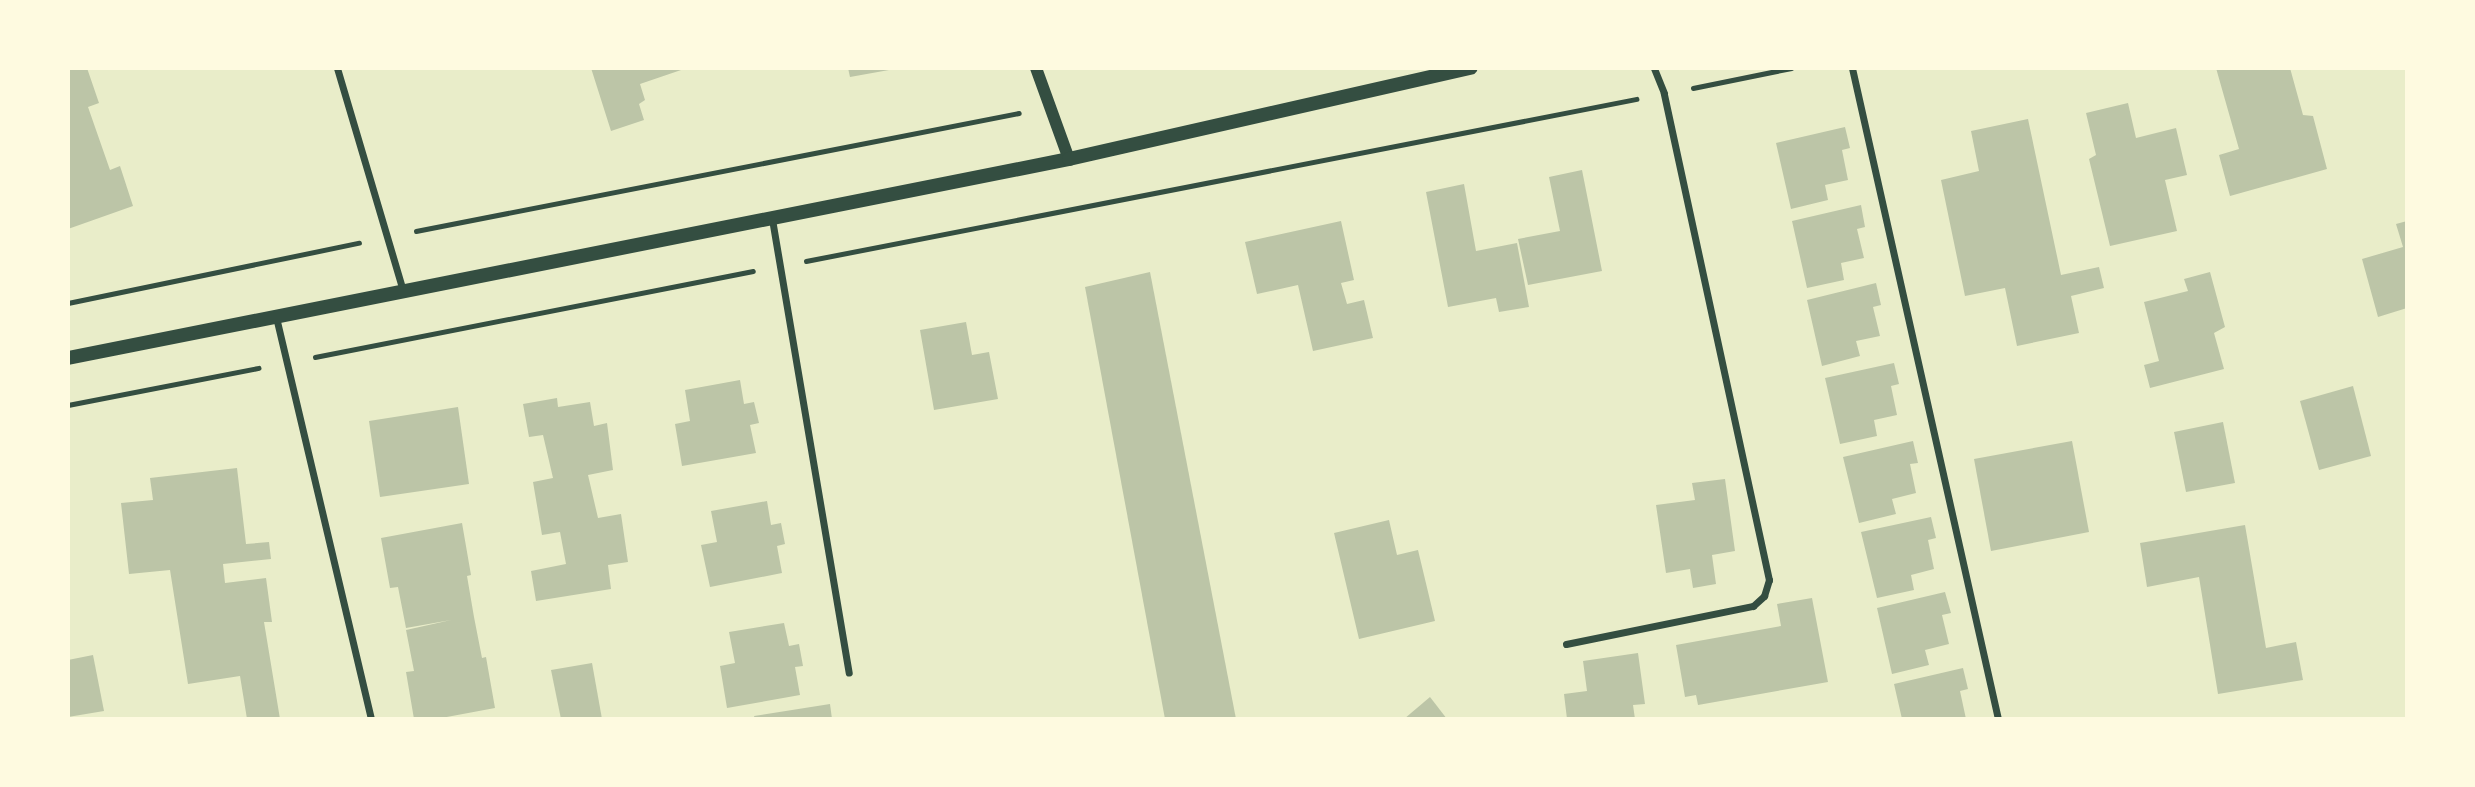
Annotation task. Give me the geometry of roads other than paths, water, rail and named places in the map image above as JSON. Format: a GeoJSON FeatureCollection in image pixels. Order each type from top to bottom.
{"type":"FeatureCollection","features":[{"type":"Feature","properties":{"kind":"main road"},"geometry":{"type":"LineString","coordinates":[[68,358],[1069,159],[1471,68]]}},
{"type":"Feature","properties":{"kind":"street"},"geometry":{"type":"LineString","coordinates":[[337,68],[402,291]]}},
{"type":"Feature","properties":{"kind":"street"},"geometry":{"type":"LineString","coordinates":[[1036,68],[1069,159]]}},
{"type":"Feature","properties":{"kind":"street"},"geometry":{"type":"LineString","coordinates":[[1566,644],[1753,606],[1764,596],[1769,580],[1664,93],[1654,68]]}},
{"type":"Feature","properties":{"kind":"street"},"geometry":{"type":"LineString","coordinates":[[1852,68],[1998,719]]}},
{"type":"Feature","properties":{"kind":"street"},"geometry":{"type":"LineString","coordinates":[[772,218],[849,673]]}},
{"type":"Feature","properties":{"kind":"street"},"geometry":{"type":"LineString","coordinates":[[276,316],[371,719]]}}]}
